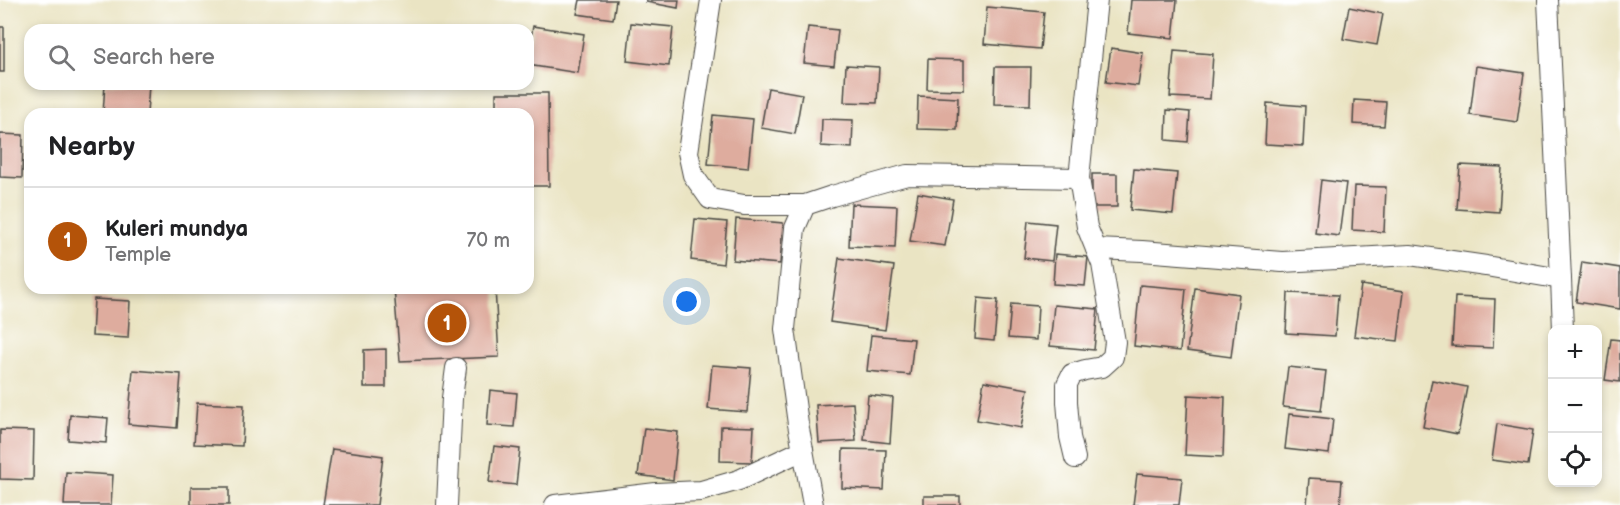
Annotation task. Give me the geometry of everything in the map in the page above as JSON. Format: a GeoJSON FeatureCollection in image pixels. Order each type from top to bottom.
{"type":"FeatureCollection","features":[{"type":"Feature","properties":{"kind":"street"},"geometry":{"type":"LineString","coordinates":[[711,0],[688,152],[693,175],[710,198],[744,205],[805,205],[907,175],[1079,178]]}},
{"type":"Feature","properties":{"kind":"street"},"geometry":{"type":"LineString","coordinates":[[1075,458],[1070,437],[1067,384],[1072,374],[1102,367],[1113,357],[1115,342],[1102,264],[1087,227],[1079,178],[1097,0]]}},
{"type":"Feature","properties":{"kind":"street"},"geometry":{"type":"LineString","coordinates":[[1548,0],[1563,325]]}},
{"type":"Feature","properties":{"kind":"street"},"geometry":{"type":"LineString","coordinates":[[805,205],[795,228],[785,329],[798,424],[813,505]]}},
{"type":"Feature","properties":{"kind":"street"},"geometry":{"type":"LineString","coordinates":[[1096,249],[1142,250],[1281,262],[1410,255],[1561,279]]}},
{"type":"Feature","properties":{"kind":"street"},"geometry":{"type":"LineString","coordinates":[[447,505],[456,368]]}},
{"type":"Feature","properties":{"kind":"street"},"geometry":{"type":"LineString","coordinates":[[555,505],[656,493],[701,491],[739,480],[803,450]]}},
{"type":"Feature","properties":{"kind":"building"},"geometry":{"type":"Polygon","coordinates":[[[580,0],[616,0],[613,19],[577,14],[580,0]]]}},
{"type":"Feature","properties":{"kind":"building"},"geometry":{"type":"Polygon","coordinates":[[[647,0],[679,0],[678,8],[646,2],[647,0]]]}},
{"type":"Feature","properties":{"kind":"building"},"geometry":{"type":"Polygon","coordinates":[[[1131,0],[1177,0],[1173,38],[1128,33],[1131,0]]]}},
{"type":"Feature","properties":{"kind":"building"},"geometry":{"type":"Polygon","coordinates":[[[987,7],[1044,12],[1040,49],[984,44],[987,7]]]}},
{"type":"Feature","properties":{"kind":"building"},"geometry":{"type":"Polygon","coordinates":[[[1349,7],[1383,14],[1377,45],[1343,39],[1349,7]]]}},
{"type":"Feature","properties":{"kind":"building"},"geometry":{"type":"Polygon","coordinates":[[[631,23],[673,27],[669,66],[627,61],[631,23]]]}},
{"type":"Feature","properties":{"kind":"building"},"geometry":{"type":"Polygon","coordinates":[[[534,26],[584,34],[578,73],[534,66],[534,26]]]}},
{"type":"Feature","properties":{"kind":"building"},"geometry":{"type":"Polygon","coordinates":[[[0,27],[4,27],[4,72],[0,72],[0,27]]]}},
{"type":"Feature","properties":{"kind":"building"},"geometry":{"type":"Polygon","coordinates":[[[808,27],[838,30],[834,66],[804,63],[808,27]]]}},
{"type":"Feature","properties":{"kind":"building"},"geometry":{"type":"Polygon","coordinates":[[[1111,48],[1143,53],[1138,86],[1106,82],[1111,48]]]}},
{"type":"Feature","properties":{"kind":"building"},"geometry":{"type":"Polygon","coordinates":[[[1174,51],[1213,54],[1210,99],[1170,97],[1174,51]]]}},
{"type":"Feature","properties":{"kind":"building"},"geometry":{"type":"Polygon","coordinates":[[[928,59],[964,60],[964,90],[927,89],[928,59]]]}},
{"type":"Feature","properties":{"kind":"building"},"geometry":{"type":"Polygon","coordinates":[[[846,65],[879,67],[877,103],[844,102],[846,65]]]}},
{"type":"Feature","properties":{"kind":"building"},"geometry":{"type":"Polygon","coordinates":[[[1476,66],[1524,73],[1517,122],[1470,115],[1476,66]]]}},
{"type":"Feature","properties":{"kind":"building"},"geometry":{"type":"Polygon","coordinates":[[[995,67],[1031,67],[1030,105],[994,104],[995,67]]]}},
{"type":"Feature","properties":{"kind":"building"},"geometry":{"type":"Polygon","coordinates":[[[768,88],[802,94],[795,134],[761,128],[768,88]]]}},
{"type":"Feature","properties":{"kind":"building"},"geometry":{"type":"Polygon","coordinates":[[[105,90],[149,90],[147,108],[103,108],[105,90]]]}},
{"type":"Feature","properties":{"kind":"building"},"geometry":{"type":"Polygon","coordinates":[[[496,93],[548,93],[549,186],[534,186],[534,108],[496,108],[496,93]]]}},
{"type":"Feature","properties":{"kind":"building"},"geometry":{"type":"Polygon","coordinates":[[[918,96],[958,98],[957,130],[917,129],[918,96]]]}},
{"type":"Feature","properties":{"kind":"building"},"geometry":{"type":"Polygon","coordinates":[[[1354,100],[1386,102],[1384,126],[1353,124],[1354,100]]]}},
{"type":"Feature","properties":{"kind":"building"},"geometry":{"type":"Polygon","coordinates":[[[1267,103],[1305,106],[1303,146],[1265,144],[1267,103]]]}},
{"type":"Feature","properties":{"kind":"building"},"geometry":{"type":"Polygon","coordinates":[[[1167,110],[1190,112],[1188,142],[1166,140],[1167,110]]]}},
{"type":"Feature","properties":{"kind":"building"},"geometry":{"type":"Polygon","coordinates":[[[713,115],[753,119],[748,168],[708,164],[713,115]]]}},
{"type":"Feature","properties":{"kind":"building"},"geometry":{"type":"Polygon","coordinates":[[[822,119],[853,120],[852,148],[821,146],[822,119]]]}},
{"type":"Feature","properties":{"kind":"building"},"geometry":{"type":"Polygon","coordinates":[[[0,134],[23,135],[22,178],[0,177],[0,134]]]}},
{"type":"Feature","properties":{"kind":"building"},"geometry":{"type":"Polygon","coordinates":[[[1460,165],[1502,167],[1499,212],[1457,209],[1460,165]]]}},
{"type":"Feature","properties":{"kind":"building"},"geometry":{"type":"Polygon","coordinates":[[[1134,169],[1177,173],[1173,214],[1130,210],[1134,169]]]}},
{"type":"Feature","properties":{"kind":"building"},"geometry":{"type":"Polygon","coordinates":[[[1092,174],[1117,174],[1117,207],[1092,207],[1092,174]]]}},
{"type":"Feature","properties":{"kind":"building"},"geometry":{"type":"Polygon","coordinates":[[[1321,180],[1346,183],[1339,236],[1315,233],[1321,180]]]}},
{"type":"Feature","properties":{"kind":"building"},"geometry":{"type":"Polygon","coordinates":[[[1354,186],[1386,187],[1384,232],[1352,230],[1354,186]]]}},
{"type":"Feature","properties":{"kind":"building"},"geometry":{"type":"Polygon","coordinates":[[[918,193],[953,199],[945,246],[910,241],[918,193]]]}},
{"type":"Feature","properties":{"kind":"building"},"geometry":{"type":"Polygon","coordinates":[[[851,204],[897,206],[895,248],[849,246],[851,204]]]}},
{"type":"Feature","properties":{"kind":"building"},"geometry":{"type":"Polygon","coordinates":[[[695,219],[727,222],[723,264],[691,260],[695,219]]]}},
{"type":"Feature","properties":{"kind":"building"},"geometry":{"type":"Polygon","coordinates":[[[736,219],[783,223],[780,264],[733,260],[736,219]]]}},
{"type":"Feature","properties":{"kind":"building"},"geometry":{"type":"Polygon","coordinates":[[[1028,221],[1056,224],[1052,261],[1024,258],[1028,221]]]}},
{"type":"Feature","properties":{"kind":"building"},"geometry":{"type":"Polygon","coordinates":[[[1055,254],[1088,257],[1085,286],[1053,284],[1055,254]]]}},
{"type":"Feature","properties":{"kind":"building"},"geometry":{"type":"Polygon","coordinates":[[[839,258],[894,266],[885,330],[830,322],[839,258]]]}},
{"type":"Feature","properties":{"kind":"building"},"geometry":{"type":"Polygon","coordinates":[[[1582,262],[1620,268],[1620,309],[1576,302],[1582,262]]]}},
{"type":"Feature","properties":{"kind":"building"},"geometry":{"type":"Polygon","coordinates":[[[1140,285],[1186,289],[1180,351],[1134,346],[1140,285]]]}},
{"type":"Feature","properties":{"kind":"building"},"geometry":{"type":"Polygon","coordinates":[[[1361,285],[1404,291],[1398,341],[1354,336],[1361,285]]]}},
{"type":"Feature","properties":{"kind":"building"},"geometry":{"type":"Polygon","coordinates":[[[1195,288],[1239,294],[1231,357],[1187,351],[1195,288]]]}},
{"type":"Feature","properties":{"kind":"building"},"geometry":{"type":"Polygon","coordinates":[[[1288,293],[1338,295],[1335,336],[1286,333],[1288,293]]]}},
{"type":"Feature","properties":{"kind":"building"},"geometry":{"type":"Polygon","coordinates":[[[394,294],[495,294],[499,357],[400,361],[394,294]]]}},
{"type":"Feature","properties":{"kind":"building"},"geometry":{"type":"Polygon","coordinates":[[[1455,297],[1495,299],[1493,348],[1452,346],[1455,297]]]}},
{"type":"Feature","properties":{"kind":"building"},"geometry":{"type":"Polygon","coordinates":[[[978,298],[998,300],[994,341],[975,339],[978,298]]]}},
{"type":"Feature","properties":{"kind":"building"},"geometry":{"type":"Polygon","coordinates":[[[94,299],[130,301],[128,338],[92,336],[94,299]]]}},
{"type":"Feature","properties":{"kind":"building"},"geometry":{"type":"Polygon","coordinates":[[[1011,304],[1038,306],[1036,340],[1008,338],[1011,304]]]}},
{"type":"Feature","properties":{"kind":"building"},"geometry":{"type":"Polygon","coordinates":[[[1054,305],[1098,309],[1094,350],[1050,346],[1054,305]]]}},
{"type":"Feature","properties":{"kind":"building"},"geometry":{"type":"Polygon","coordinates":[[[871,335],[914,339],[910,375],[867,371],[871,335]]]}},
{"type":"Feature","properties":{"kind":"building"},"geometry":{"type":"Polygon","coordinates":[[[1611,339],[1620,340],[1620,382],[1605,380],[1611,339]]]}},
{"type":"Feature","properties":{"kind":"building"},"geometry":{"type":"Polygon","coordinates":[[[386,349],[386,387],[364,387],[364,350],[386,349]]]}},
{"type":"Feature","properties":{"kind":"building"},"geometry":{"type":"Polygon","coordinates":[[[712,365],[751,368],[747,412],[708,409],[712,365]]]}},
{"type":"Feature","properties":{"kind":"building"},"geometry":{"type":"Polygon","coordinates":[[[1288,367],[1326,371],[1321,411],[1283,407],[1288,367]]]}},
{"type":"Feature","properties":{"kind":"building"},"geometry":{"type":"Polygon","coordinates":[[[133,370],[181,374],[177,428],[128,424],[133,370]]]}},
{"type":"Feature","properties":{"kind":"building"},"geometry":{"type":"Polygon","coordinates":[[[1432,380],[1467,387],[1458,434],[1423,427],[1432,380]]]}},
{"type":"Feature","properties":{"kind":"building"},"geometry":{"type":"Polygon","coordinates":[[[984,381],[1028,389],[1021,428],[977,420],[984,381]]]}},
{"type":"Feature","properties":{"kind":"building"},"geometry":{"type":"Polygon","coordinates":[[[490,390],[517,393],[514,427],[487,425],[490,390]]]}},
{"type":"Feature","properties":{"kind":"building"},"geometry":{"type":"Polygon","coordinates":[[[868,395],[893,398],[890,443],[864,440],[868,395]]]}},
{"type":"Feature","properties":{"kind":"building"},"geometry":{"type":"Polygon","coordinates":[[[1188,395],[1225,397],[1223,457],[1185,455],[1188,395]]]}},
{"type":"Feature","properties":{"kind":"building"},"geometry":{"type":"Polygon","coordinates":[[[197,403],[244,405],[242,446],[194,444],[197,403]]]}},
{"type":"Feature","properties":{"kind":"building"},"geometry":{"type":"Polygon","coordinates":[[[853,403],[856,441],[819,443],[816,405],[853,403]]]}},
{"type":"Feature","properties":{"kind":"building"},"geometry":{"type":"Polygon","coordinates":[[[1289,414],[1333,419],[1329,454],[1285,449],[1289,414]]]}},
{"type":"Feature","properties":{"kind":"building"},"geometry":{"type":"Polygon","coordinates":[[[70,415],[108,418],[106,443],[68,440],[70,415]]]}},
{"type":"Feature","properties":{"kind":"building"},"geometry":{"type":"Polygon","coordinates":[[[1497,424],[1533,430],[1528,465],[1492,460],[1497,424]]]}},
{"type":"Feature","properties":{"kind":"building"},"geometry":{"type":"Polygon","coordinates":[[[721,426],[754,427],[752,462],[720,461],[721,426]]]}},
{"type":"Feature","properties":{"kind":"building"},"geometry":{"type":"Polygon","coordinates":[[[644,428],[678,432],[673,480],[638,475],[644,428]]]}},
{"type":"Feature","properties":{"kind":"building"},"geometry":{"type":"Polygon","coordinates":[[[0,430],[34,431],[33,480],[0,479],[0,430]]]}},
{"type":"Feature","properties":{"kind":"building"},"geometry":{"type":"Polygon","coordinates":[[[494,446],[520,449],[516,485],[489,482],[494,446]]]}},
{"type":"Feature","properties":{"kind":"building"},"geometry":{"type":"Polygon","coordinates":[[[332,449],[383,456],[377,505],[323,505],[332,449]]]}},
{"type":"Feature","properties":{"kind":"building"},"geometry":{"type":"Polygon","coordinates":[[[843,449],[886,450],[884,490],[842,488],[843,449]]]}},
{"type":"Feature","properties":{"kind":"building"},"geometry":{"type":"Polygon","coordinates":[[[66,472],[113,475],[111,505],[64,505],[66,472]]]}},
{"type":"Feature","properties":{"kind":"building"},"geometry":{"type":"Polygon","coordinates":[[[1137,474],[1182,478],[1179,505],[1133,505],[1137,474]]]}},
{"type":"Feature","properties":{"kind":"building"},"geometry":{"type":"Polygon","coordinates":[[[1309,478],[1342,480],[1340,505],[1307,505],[1309,478]]]}},
{"type":"Feature","properties":{"kind":"building"},"geometry":{"type":"Polygon","coordinates":[[[191,487],[229,487],[229,505],[191,505],[191,487]]]}},
{"type":"Feature","properties":{"kind":"building"},"geometry":{"type":"Polygon","coordinates":[[[924,496],[960,496],[960,505],[924,505],[924,496]]]}},
{"type":"Feature","properties":{"kind":"place","name":"Kuleri mundya"},"geometry":{"type":"Point","coordinates":[447,323]}}]}
